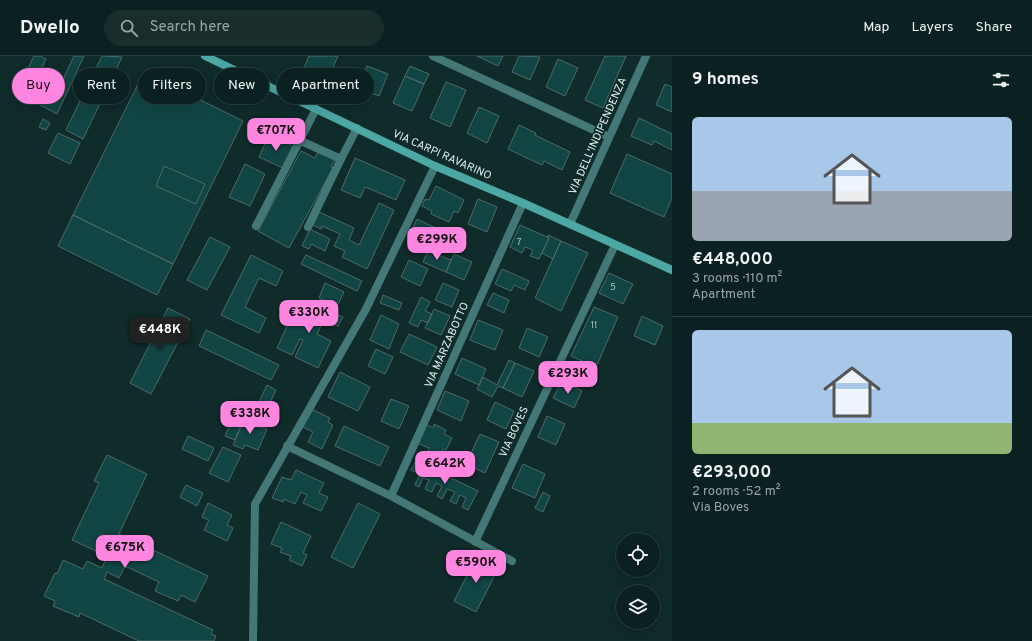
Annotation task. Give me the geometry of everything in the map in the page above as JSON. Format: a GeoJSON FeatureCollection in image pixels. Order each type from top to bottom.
{"type":"FeatureCollection","features":[{"type":"Feature","properties":{"kind":"main road","name":"VIA CARPI RAVARINO"},"geometry":{"type":"LineString","coordinates":[[205,56],[435,166],[523,203],[672,270]]}},
{"type":"Feature","properties":{"kind":"street"},"geometry":{"type":"LineString","coordinates":[[432,56],[609,137]]}},
{"type":"Feature","properties":{"kind":"street","name":"VIA DELL'INDIPENDENZA"},"geometry":{"type":"LineString","coordinates":[[570,224],[646,56]]}},
{"type":"Feature","properties":{"kind":"street"},"geometry":{"type":"LineString","coordinates":[[256,226],[301,141],[316,109]]}},
{"type":"Feature","properties":{"kind":"street"},"geometry":{"type":"LineString","coordinates":[[308,227],[357,128]]}},
{"type":"Feature","properties":{"kind":"street"},"geometry":{"type":"LineString","coordinates":[[301,141],[341,159]]}},
{"type":"Feature","properties":{"kind":"street"},"geometry":{"type":"LineString","coordinates":[[253,641],[255,504],[366,309],[435,166]]}},
{"type":"Feature","properties":{"kind":"street","name":"VIA MARZABOTTO"},"geometry":{"type":"LineString","coordinates":[[391,496],[523,203]]}},
{"type":"Feature","properties":{"kind":"street","name":"VIA BOVES"},"geometry":{"type":"LineString","coordinates":[[475,542],[615,245]]}},
{"type":"Feature","properties":{"kind":"street"},"geometry":{"type":"LineString","coordinates":[[287,446],[391,496],[512,561]]}},
{"type":"Feature","properties":{"kind":"building"},"geometry":{"type":"Polygon","coordinates":[[[34,56],[40,56],[46,59],[42,68],[28,68],[34,56]]]}},
{"type":"Feature","properties":{"kind":"building"},"geometry":{"type":"Polygon","coordinates":[[[74,56],[84,56],[78,68],[73,68],[73,80],[65,97],[65,75],[74,56]]]}},
{"type":"Feature","properties":{"kind":"building"},"geometry":{"type":"Polygon","coordinates":[[[102,56],[122,57],[117,68],[96,68],[102,56]]]}},
{"type":"Feature","properties":{"kind":"building"},"geometry":{"type":"Polygon","coordinates":[[[309,56],[338,56],[333,68],[304,68],[309,56]]]}},
{"type":"Feature","properties":{"kind":"building"},"geometry":{"type":"Polygon","coordinates":[[[477,56],[503,56],[498,66],[477,56]]]}},
{"type":"Feature","properties":{"kind":"building"},"geometry":{"type":"Polygon","coordinates":[[[519,56],[540,57],[530,80],[512,72],[519,56]]]}},
{"type":"Feature","properties":{"kind":"building"},"geometry":{"type":"Polygon","coordinates":[[[605,56],[626,56],[603,108],[585,100],[605,56]]]}},
{"type":"Feature","properties":{"kind":"building"},"geometry":{"type":"Polygon","coordinates":[[[558,59],[578,68],[565,96],[546,87],[558,59]]]}},
{"type":"Feature","properties":{"kind":"building"},"geometry":{"type":"Polygon","coordinates":[[[410,66],[429,74],[424,84],[405,76],[410,66]]]}},
{"type":"Feature","properties":{"kind":"building"},"geometry":{"type":"Polygon","coordinates":[[[374,69],[388,74],[379,96],[374,94],[374,69]]]}},
{"type":"Feature","properties":{"kind":"building"},"geometry":{"type":"Polygon","coordinates":[[[405,76],[424,84],[412,111],[393,103],[405,76]]]}},
{"type":"Feature","properties":{"kind":"building"},"geometry":{"type":"Polygon","coordinates":[[[446,82],[466,90],[450,127],[430,118],[446,82]]]}},
{"type":"Feature","properties":{"kind":"building"},"geometry":{"type":"Polygon","coordinates":[[[138,84],[138,104],[206,104],[206,103],[243,121],[173,264],[73,215],[128,104],[130,104],[130,100],[138,84]]]}},
{"type":"Feature","properties":{"kind":"building"},"geometry":{"type":"Polygon","coordinates":[[[665,84],[672,87],[672,112],[656,105],[665,84]]]}},
{"type":"Feature","properties":{"kind":"building"},"geometry":{"type":"Polygon","coordinates":[[[40,104],[62,104],[57,114],[40,104]]]}},
{"type":"Feature","properties":{"kind":"building"},"geometry":{"type":"Polygon","coordinates":[[[79,104],[100,104],[83,139],[66,130],[79,104]]]}},
{"type":"Feature","properties":{"kind":"building"},"geometry":{"type":"Polygon","coordinates":[[[479,107],[499,116],[487,143],[467,133],[479,107]]]}},
{"type":"Feature","properties":{"kind":"building"},"geometry":{"type":"Polygon","coordinates":[[[639,118],[672,134],[672,150],[654,141],[652,145],[631,136],[639,118]]]}},
{"type":"Feature","properties":{"kind":"building"},"geometry":{"type":"Polygon","coordinates":[[[43,119],[50,123],[46,130],[39,127],[43,119]]]}},
{"type":"Feature","properties":{"kind":"building"},"geometry":{"type":"Polygon","coordinates":[[[519,125],[536,133],[535,135],[570,152],[562,170],[544,161],[542,165],[508,149],[519,125]]]}},
{"type":"Feature","properties":{"kind":"building"},"geometry":{"type":"Polygon","coordinates":[[[58,133],[80,143],[70,164],[48,153],[58,133]]]}},
{"type":"Feature","properties":{"kind":"building"},"geometry":{"type":"Polygon","coordinates":[[[269,135],[293,146],[283,168],[259,157],[269,135]]]}},
{"type":"Feature","properties":{"kind":"building"},"geometry":{"type":"Polygon","coordinates":[[[319,150],[335,159],[331,167],[333,168],[289,248],[258,231],[301,151],[315,158],[319,150]]]}},
{"type":"Feature","properties":{"kind":"building"},"geometry":{"type":"Polygon","coordinates":[[[627,154],[672,174],[672,198],[664,217],[610,193],[627,154]]]}},
{"type":"Feature","properties":{"kind":"building"},"geometry":{"type":"Polygon","coordinates":[[[355,158],[405,180],[396,200],[365,187],[360,198],[341,190],[355,158]]]}},
{"type":"Feature","properties":{"kind":"building"},"geometry":{"type":"Polygon","coordinates":[[[245,164],[265,174],[250,206],[229,197],[245,164]]]}},
{"type":"Feature","properties":{"kind":"building"},"geometry":{"type":"Polygon","coordinates":[[[164,166],[205,184],[196,204],[156,186],[164,166]]]}},
{"type":"Feature","properties":{"kind":"building"},"geometry":{"type":"Polygon","coordinates":[[[436,186],[464,200],[458,213],[454,211],[449,222],[431,214],[432,211],[422,206],[425,199],[429,200],[436,186]]]}},
{"type":"Feature","properties":{"kind":"building"},"geometry":{"type":"Polygon","coordinates":[[[478,199],[497,207],[487,232],[468,224],[478,199]]]}},
{"type":"Feature","properties":{"kind":"building"},"geometry":{"type":"Polygon","coordinates":[[[379,203],[394,210],[367,269],[342,257],[345,251],[334,246],[340,234],[322,226],[321,229],[313,225],[319,212],[354,228],[349,240],[359,245],[379,203]]]}},
{"type":"Feature","properties":{"kind":"building"},"geometry":{"type":"Polygon","coordinates":[[[73,215],[173,264],[157,295],[58,246],[73,215]]]}},
{"type":"Feature","properties":{"kind":"building"},"geometry":{"type":"Polygon","coordinates":[[[417,219],[448,234],[438,256],[407,241],[417,219]]]}},
{"type":"Feature","properties":{"kind":"building"},"geometry":{"type":"Polygon","coordinates":[[[520,225],[549,238],[539,259],[530,256],[533,250],[525,247],[522,253],[510,247],[520,225]]]}},
{"type":"Feature","properties":{"kind":"building"},"geometry":{"type":"Polygon","coordinates":[[[310,229],[330,239],[325,251],[311,244],[309,249],[302,246],[310,229]]]}},
{"type":"Feature","properties":{"kind":"building"},"geometry":{"type":"Polygon","coordinates":[[[548,235],[561,241],[553,259],[542,253],[549,238],[548,235]]]}},
{"type":"Feature","properties":{"kind":"building"},"geometry":{"type":"Polygon","coordinates":[[[210,237],[230,247],[207,290],[187,280],[210,237]]]}},
{"type":"Feature","properties":{"kind":"building"},"geometry":{"type":"Polygon","coordinates":[[[561,241],[588,253],[561,311],[535,298],[561,241]]]}},
{"type":"Feature","properties":{"kind":"building"},"geometry":{"type":"Polygon","coordinates":[[[428,251],[451,260],[446,272],[423,262],[428,251]]]}},
{"type":"Feature","properties":{"kind":"building"},"geometry":{"type":"Polygon","coordinates":[[[454,254],[472,262],[464,280],[446,272],[454,254]]]}},
{"type":"Feature","properties":{"kind":"building"},"geometry":{"type":"Polygon","coordinates":[[[251,255],[283,271],[276,286],[259,278],[245,307],[266,318],[259,333],[221,315],[251,255]]]}},
{"type":"Feature","properties":{"kind":"building"},"geometry":{"type":"Polygon","coordinates":[[[306,255],[362,281],[357,291],[301,264],[306,255]]]}},
{"type":"Feature","properties":{"kind":"building"},"geometry":{"type":"Polygon","coordinates":[[[409,260],[428,269],[420,286],[401,277],[409,260]]]}},
{"type":"Feature","properties":{"kind":"building"},"geometry":{"type":"Polygon","coordinates":[[[502,269],[529,281],[525,290],[514,285],[511,291],[495,284],[502,269]]]}},
{"type":"Feature","properties":{"kind":"building"},"geometry":{"type":"Polygon","coordinates":[[[609,273],[633,284],[623,304],[599,293],[609,273]]]}},
{"type":"Feature","properties":{"kind":"building"},"geometry":{"type":"Polygon","coordinates":[[[325,283],[344,292],[337,306],[319,298],[325,283]]]}},
{"type":"Feature","properties":{"kind":"building"},"geometry":{"type":"Polygon","coordinates":[[[443,283],[459,290],[452,307],[435,300],[443,283]]]}},
{"type":"Feature","properties":{"kind":"building"},"geometry":{"type":"Polygon","coordinates":[[[493,293],[509,300],[504,313],[487,305],[493,293]]]}},
{"type":"Feature","properties":{"kind":"building"},"geometry":{"type":"Polygon","coordinates":[[[383,295],[402,303],[399,310],[380,303],[383,295]]]}},
{"type":"Feature","properties":{"kind":"building"},"geometry":{"type":"Polygon","coordinates":[[[421,297],[430,302],[425,311],[432,314],[428,323],[421,320],[418,327],[409,323],[421,297]]]}},
{"type":"Feature","properties":{"kind":"building"},"geometry":{"type":"Polygon","coordinates":[[[306,300],[343,317],[338,326],[324,320],[317,334],[331,341],[318,368],[295,357],[303,340],[300,339],[292,355],[277,348],[288,324],[293,326],[306,300]]]}},
{"type":"Feature","properties":{"kind":"building"},"geometry":{"type":"Polygon","coordinates":[[[594,307],[618,317],[596,367],[571,356],[594,307]]]}},
{"type":"Feature","properties":{"kind":"building"},"geometry":{"type":"Polygon","coordinates":[[[168,308],[190,319],[151,394],[130,383],[168,308]]]}},
{"type":"Feature","properties":{"kind":"building"},"geometry":{"type":"Polygon","coordinates":[[[434,309],[450,316],[441,335],[425,328],[434,309]]]}},
{"type":"Feature","properties":{"kind":"building"},"geometry":{"type":"Polygon","coordinates":[[[381,315],[399,324],[389,349],[370,340],[381,315]]]}},
{"type":"Feature","properties":{"kind":"building"},"geometry":{"type":"Polygon","coordinates":[[[642,316],[663,326],[655,345],[634,336],[642,316]]]}},
{"type":"Feature","properties":{"kind":"building"},"geometry":{"type":"Polygon","coordinates":[[[478,320],[503,330],[495,350],[470,340],[478,320]]]}},
{"type":"Feature","properties":{"kind":"building"},"geometry":{"type":"Polygon","coordinates":[[[527,328],[548,337],[539,357],[519,348],[527,328]]]}},
{"type":"Feature","properties":{"kind":"building"},"geometry":{"type":"Polygon","coordinates":[[[206,330],[279,365],[271,380],[199,346],[206,330]]]}},
{"type":"Feature","properties":{"kind":"building"},"geometry":{"type":"Polygon","coordinates":[[[409,334],[437,347],[428,365],[400,352],[409,334]]]}},
{"type":"Feature","properties":{"kind":"building"},"geometry":{"type":"Polygon","coordinates":[[[376,349],[393,357],[385,374],[368,366],[376,349]]]}},
{"type":"Feature","properties":{"kind":"building"},"geometry":{"type":"Polygon","coordinates":[[[462,358],[486,369],[479,385],[455,374],[462,358]]]}},
{"type":"Feature","properties":{"kind":"building"},"geometry":{"type":"Polygon","coordinates":[[[509,360],[515,363],[503,388],[498,386],[492,397],[477,389],[483,377],[497,385],[509,360]]]}},
{"type":"Feature","properties":{"kind":"building"},"geometry":{"type":"Polygon","coordinates":[[[515,363],[534,371],[522,397],[503,388],[515,363]]]}},
{"type":"Feature","properties":{"kind":"building"},"geometry":{"type":"Polygon","coordinates":[[[340,372],[370,387],[358,411],[328,397],[340,372]]]}},
{"type":"Feature","properties":{"kind":"building"},"geometry":{"type":"Polygon","coordinates":[[[562,381],[582,391],[574,408],[553,398],[562,381]]]}},
{"type":"Feature","properties":{"kind":"building"},"geometry":{"type":"Polygon","coordinates":[[[267,385],[276,390],[266,411],[257,406],[267,385]]]}},
{"type":"Feature","properties":{"kind":"building"},"geometry":{"type":"Polygon","coordinates":[[[445,391],[469,401],[461,421],[437,410],[445,391]]]}},
{"type":"Feature","properties":{"kind":"building"},"geometry":{"type":"Polygon","coordinates":[[[391,399],[409,406],[399,429],[381,421],[391,399]]]}},
{"type":"Feature","properties":{"kind":"building"},"geometry":{"type":"Polygon","coordinates":[[[495,402],[514,411],[506,429],[487,420],[495,402]]]}},
{"type":"Feature","properties":{"kind":"building"},"geometry":{"type":"Polygon","coordinates":[[[309,408],[330,418],[328,422],[333,425],[322,449],[308,442],[313,432],[301,426],[309,408]]]}},
{"type":"Feature","properties":{"kind":"building"},"geometry":{"type":"Polygon","coordinates":[[[234,415],[244,419],[235,440],[225,436],[234,415]]]}},
{"type":"Feature","properties":{"kind":"building"},"geometry":{"type":"Polygon","coordinates":[[[547,416],[565,424],[556,445],[538,437],[547,416]]]}},
{"type":"Feature","properties":{"kind":"building"},"geometry":{"type":"Polygon","coordinates":[[[244,419],[267,429],[258,450],[245,445],[243,449],[233,445],[244,419]]]}},
{"type":"Feature","properties":{"kind":"building"},"geometry":{"type":"Polygon","coordinates":[[[426,424],[433,428],[434,424],[446,430],[444,434],[452,438],[446,450],[443,449],[440,456],[428,451],[429,448],[417,443],[426,424]]]}},
{"type":"Feature","properties":{"kind":"building"},"geometry":{"type":"Polygon","coordinates":[[[344,426],[389,447],[380,466],[335,446],[344,426]]]}},
{"type":"Feature","properties":{"kind":"building"},"geometry":{"type":"Polygon","coordinates":[[[480,434],[499,442],[485,473],[466,464],[480,434]]]}},
{"type":"Feature","properties":{"kind":"building"},"geometry":{"type":"Polygon","coordinates":[[[188,436],[214,448],[208,461],[182,449],[188,436]]]}},
{"type":"Feature","properties":{"kind":"building"},"geometry":{"type":"Polygon","coordinates":[[[223,447],[241,455],[228,482],[209,473],[223,447]]]}},
{"type":"Feature","properties":{"kind":"building"},"geometry":{"type":"Polygon","coordinates":[[[107,455],[147,474],[119,534],[208,576],[195,602],[181,595],[178,601],[155,591],[159,582],[125,566],[119,578],[107,572],[104,579],[213,630],[211,634],[216,636],[214,641],[139,641],[80,613],[79,617],[53,606],[55,601],[44,596],[55,573],[57,574],[63,560],[83,569],[87,561],[102,568],[107,556],[72,540],[99,483],[94,481],[107,455]]]}},
{"type":"Feature","properties":{"kind":"building"},"geometry":{"type":"Polygon","coordinates":[[[416,461],[478,491],[468,510],[462,507],[466,498],[460,495],[456,504],[450,501],[455,492],[447,489],[442,499],[437,496],[442,486],[436,483],[432,492],[425,489],[429,480],[423,478],[419,487],[415,485],[420,474],[411,470],[416,461]]]}},
{"type":"Feature","properties":{"kind":"building"},"geometry":{"type":"Polygon","coordinates":[[[523,464],[545,474],[535,498],[512,488],[523,464]]]}},
{"type":"Feature","properties":{"kind":"building"},"geometry":{"type":"Polygon","coordinates":[[[296,470],[324,483],[319,493],[328,497],[321,511],[303,503],[307,495],[301,492],[295,504],[284,499],[283,502],[272,498],[282,477],[291,480],[296,470]]]}},
{"type":"Feature","properties":{"kind":"building"},"geometry":{"type":"Polygon","coordinates":[[[186,485],[203,493],[197,506],[180,497],[186,485]]]}},
{"type":"Feature","properties":{"kind":"building"},"geometry":{"type":"Polygon","coordinates":[[[543,492],[550,496],[543,512],[535,508],[543,492]]]}},
{"type":"Feature","properties":{"kind":"building"},"geometry":{"type":"Polygon","coordinates":[[[208,503],[232,515],[227,525],[233,528],[227,541],[204,530],[209,520],[202,517],[208,503]]]}},
{"type":"Feature","properties":{"kind":"building"},"geometry":{"type":"Polygon","coordinates":[[[358,503],[380,514],[353,568],[331,557],[358,503]]]}},
{"type":"Feature","properties":{"kind":"building"},"geometry":{"type":"Polygon","coordinates":[[[281,522],[311,536],[303,553],[307,555],[302,566],[289,560],[291,556],[280,552],[282,548],[271,544],[281,522]]]}},
{"type":"Feature","properties":{"kind":"building"},"geometry":{"type":"Polygon","coordinates":[[[477,556],[499,567],[476,612],[454,601],[477,556]]]}}]}
